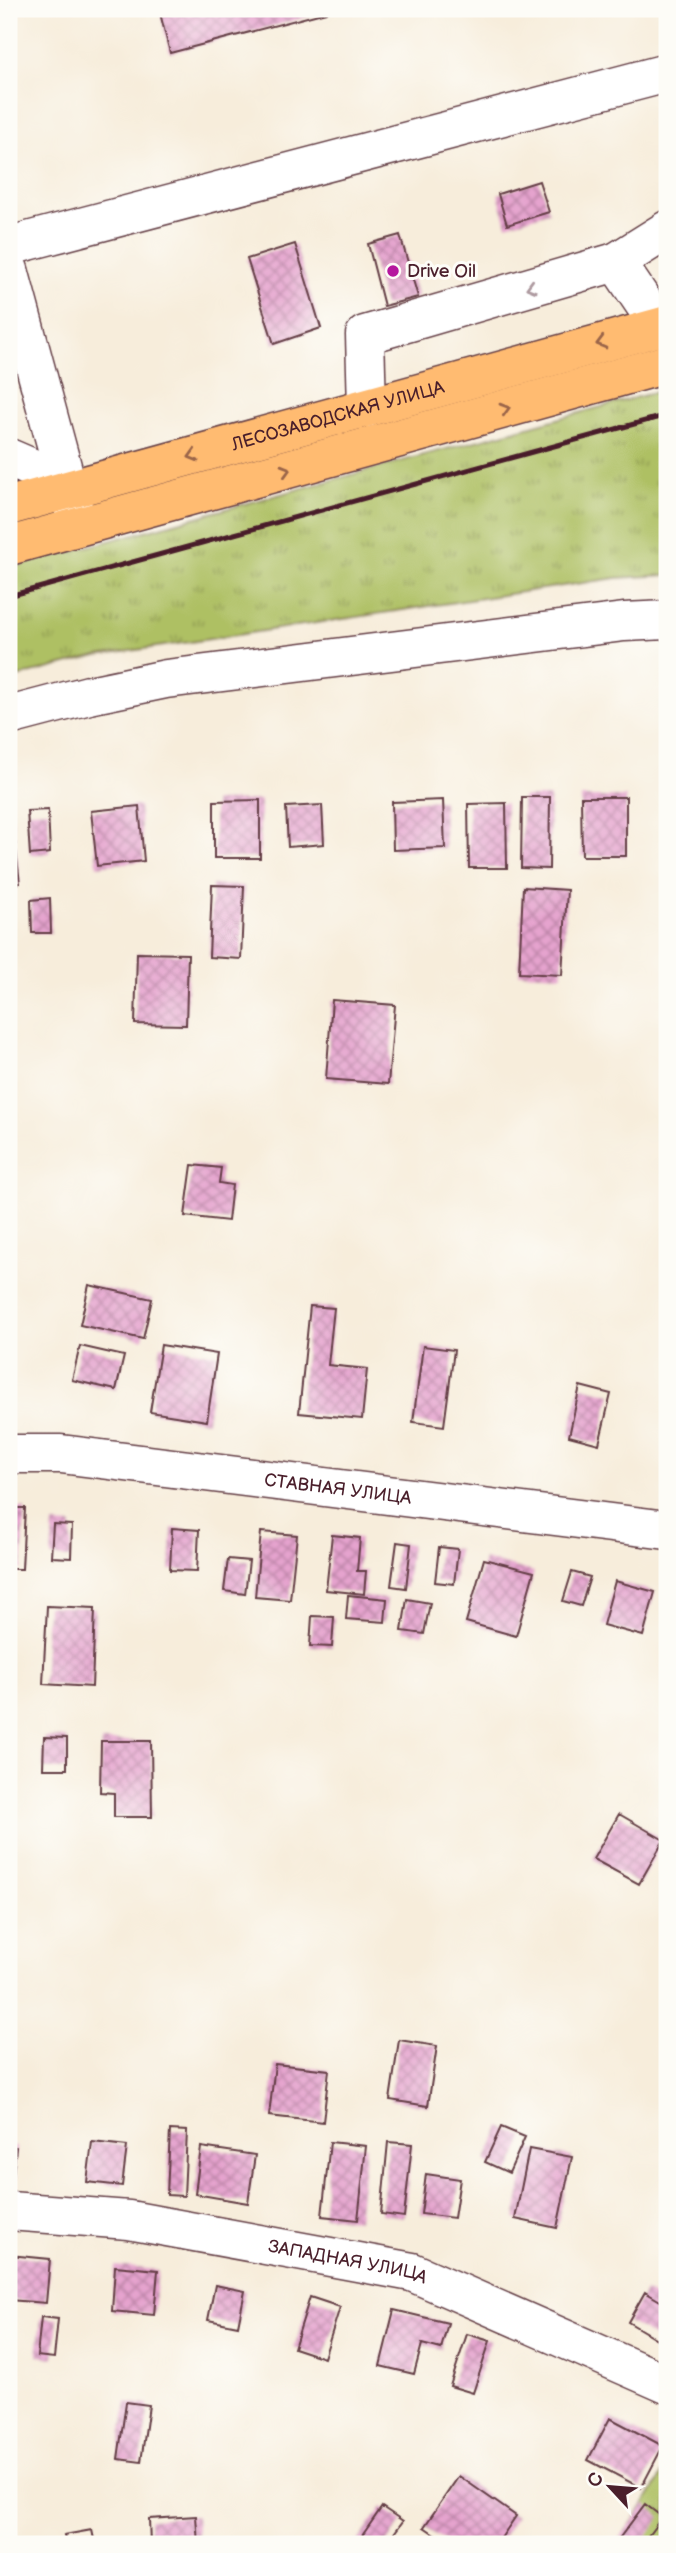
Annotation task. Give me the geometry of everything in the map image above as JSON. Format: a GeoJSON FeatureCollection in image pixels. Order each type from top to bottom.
{"type":"FeatureCollection","features":[{"type":"Feature","properties":{"kind":"main road","name":"ЛЕСОЗАВОДСКАЯ УЛИЦА"},"geometry":{"type":"LineString","coordinates":[[9,506],[68,487],[664,326]]}},
{"type":"Feature","properties":{"kind":"main road"},"geometry":{"type":"LineString","coordinates":[[9,546],[667,364]]}},
{"type":"Feature","properties":{"kind":"street"},"geometry":{"type":"LineString","coordinates":[[9,246],[667,73]]}},
{"type":"Feature","properties":{"kind":"street"},"geometry":{"type":"LineString","coordinates":[[367,408],[365,335],[616,262],[667,230]]}},
{"type":"Feature","properties":{"kind":"street"},"geometry":{"type":"LineString","coordinates":[[616,262],[664,326]]}},
{"type":"Feature","properties":{"kind":"street"},"geometry":{"type":"LineString","coordinates":[[9,270],[79,527]]}},
{"type":"Feature","properties":{"kind":"street"},"geometry":{"type":"LineString","coordinates":[[9,458],[68,487]]}},
{"type":"Feature","properties":{"kind":"street"},"geometry":{"type":"LineString","coordinates":[[9,716],[166,679],[624,622],[667,620]]}},
{"type":"Feature","properties":{"kind":"street","name":"СТАВНАЯ УЛИЦА"},"geometry":{"type":"LineString","coordinates":[[9,1454],[74,1456],[667,1530]]}},
{"type":"Feature","properties":{"kind":"street","name":"ЗАПАДНАЯ УЛИЦА"},"geometry":{"type":"LineString","coordinates":[[9,2211],[129,2220],[411,2272],[667,2384]]}},
{"type":"Feature","properties":{"kind":"green space"},"geometry":{"type":"Polygon","coordinates":[[[667,389],[667,575],[616,578],[97,656],[9,679],[9,568],[667,389]]]}},
{"type":"Feature","properties":{"kind":"green space"},"geometry":{"type":"Polygon","coordinates":[[[667,2466],[667,2544],[617,2544],[645,2504],[667,2466]]]}},
{"type":"Feature","properties":{"kind":"building"},"geometry":{"type":"Polygon","coordinates":[[[159,9],[334,9],[334,10],[170,53],[159,9]]]}},
{"type":"Feature","properties":{"kind":"building"},"geometry":{"type":"Polygon","coordinates":[[[539,181],[549,212],[507,225],[498,194],[539,181]]]}},
{"type":"Feature","properties":{"kind":"building"},"geometry":{"type":"Polygon","coordinates":[[[400,235],[418,297],[384,306],[368,244],[400,235]]]}},
{"type":"Feature","properties":{"kind":"building"},"geometry":{"type":"Polygon","coordinates":[[[295,244],[321,328],[274,344],[247,259],[295,244]]]}},
{"type":"Feature","properties":{"kind":"building"},"geometry":{"type":"Polygon","coordinates":[[[522,797],[550,797],[549,869],[521,868],[522,797]]]}},
{"type":"Feature","properties":{"kind":"building"},"geometry":{"type":"Polygon","coordinates":[[[581,797],[626,797],[626,856],[582,856],[581,797]]]}},
{"type":"Feature","properties":{"kind":"building"},"geometry":{"type":"Polygon","coordinates":[[[260,800],[260,858],[214,858],[214,801],[260,800]]]}},
{"type":"Feature","properties":{"kind":"building"},"geometry":{"type":"Polygon","coordinates":[[[443,800],[445,848],[393,850],[392,802],[443,800]]]}},
{"type":"Feature","properties":{"kind":"building"},"geometry":{"type":"Polygon","coordinates":[[[506,803],[507,868],[469,868],[468,804],[506,803]]]}},
{"type":"Feature","properties":{"kind":"building"},"geometry":{"type":"Polygon","coordinates":[[[322,805],[324,844],[288,847],[286,807],[322,805]]]}},
{"type":"Feature","properties":{"kind":"building"},"geometry":{"type":"Polygon","coordinates":[[[139,806],[144,861],[97,866],[91,811],[139,806]]]}},
{"type":"Feature","properties":{"kind":"building"},"geometry":{"type":"Polygon","coordinates":[[[48,810],[50,853],[30,855],[27,811],[48,810]]]}},
{"type":"Feature","properties":{"kind":"building"},"geometry":{"type":"Polygon","coordinates":[[[9,817],[12,817],[20,883],[9,884],[9,817]]]}},
{"type":"Feature","properties":{"kind":"building"},"geometry":{"type":"Polygon","coordinates":[[[212,885],[244,886],[241,959],[209,957],[212,885]]]}},
{"type":"Feature","properties":{"kind":"building"},"geometry":{"type":"Polygon","coordinates":[[[523,887],[567,890],[562,975],[519,973],[523,887]]]}},
{"type":"Feature","properties":{"kind":"building"},"geometry":{"type":"Polygon","coordinates":[[[50,898],[51,933],[32,933],[31,900],[50,898]]]}},
{"type":"Feature","properties":{"kind":"building"},"geometry":{"type":"Polygon","coordinates":[[[137,953],[188,954],[186,1025],[135,1024],[137,953]]]}},
{"type":"Feature","properties":{"kind":"building"},"geometry":{"type":"Polygon","coordinates":[[[332,1000],[395,1005],[388,1084],[326,1079],[332,1000]]]}},
{"type":"Feature","properties":{"kind":"building"},"geometry":{"type":"Polygon","coordinates":[[[192,1165],[221,1168],[219,1183],[232,1185],[228,1221],[185,1216],[192,1165]]]}},
{"type":"Feature","properties":{"kind":"building"},"geometry":{"type":"Polygon","coordinates":[[[89,1285],[152,1299],[143,1339],[80,1325],[89,1285]]]}},
{"type":"Feature","properties":{"kind":"building"},"geometry":{"type":"Polygon","coordinates":[[[310,1306],[334,1308],[328,1365],[367,1369],[362,1419],[299,1413],[310,1306]]]}},
{"type":"Feature","properties":{"kind":"building"},"geometry":{"type":"Polygon","coordinates":[[[161,1345],[217,1354],[207,1421],[150,1412],[161,1345]]]}},
{"type":"Feature","properties":{"kind":"building"},"geometry":{"type":"Polygon","coordinates":[[[80,1346],[124,1356],[116,1390],[72,1380],[80,1346]]]}},
{"type":"Feature","properties":{"kind":"building"},"geometry":{"type":"Polygon","coordinates":[[[423,1346],[454,1350],[444,1426],[413,1422],[423,1346]]]}},
{"type":"Feature","properties":{"kind":"building"},"geometry":{"type":"Polygon","coordinates":[[[580,1386],[611,1394],[599,1444],[569,1436],[580,1386]]]}},
{"type":"Feature","properties":{"kind":"building"},"geometry":{"type":"Polygon","coordinates":[[[9,1508],[25,1508],[22,1569],[9,1569],[9,1508]]]}},
{"type":"Feature","properties":{"kind":"building"},"geometry":{"type":"Polygon","coordinates":[[[53,1524],[72,1525],[71,1558],[51,1557],[53,1524]]]}},
{"type":"Feature","properties":{"kind":"building"},"geometry":{"type":"Polygon","coordinates":[[[172,1528],[199,1530],[197,1571],[170,1570],[172,1528]]]}},
{"type":"Feature","properties":{"kind":"building"},"geometry":{"type":"Polygon","coordinates":[[[261,1532],[297,1535],[290,1600],[255,1597],[261,1532]]]}},
{"type":"Feature","properties":{"kind":"building"},"geometry":{"type":"Polygon","coordinates":[[[332,1535],[360,1538],[357,1571],[366,1571],[364,1594],[326,1590],[332,1535]]]}},
{"type":"Feature","properties":{"kind":"building"},"geometry":{"type":"Polygon","coordinates":[[[397,1542],[411,1544],[406,1588],[391,1586],[397,1542]]]}},
{"type":"Feature","properties":{"kind":"building"},"geometry":{"type":"Polygon","coordinates":[[[439,1547],[458,1549],[454,1584],[435,1582],[439,1547]]]}},
{"type":"Feature","properties":{"kind":"building"},"geometry":{"type":"Polygon","coordinates":[[[228,1559],[249,1561],[245,1594],[224,1591],[228,1559]]]}},
{"type":"Feature","properties":{"kind":"building"},"geometry":{"type":"Polygon","coordinates":[[[484,1559],[534,1572],[516,1636],[466,1622],[484,1559]]]}},
{"type":"Feature","properties":{"kind":"building"},"geometry":{"type":"Polygon","coordinates":[[[572,1572],[590,1577],[581,1606],[563,1601],[572,1572]]]}},
{"type":"Feature","properties":{"kind":"building"},"geometry":{"type":"Polygon","coordinates":[[[615,1581],[655,1592],[643,1636],[603,1625],[615,1581]]]}},
{"type":"Feature","properties":{"kind":"building"},"geometry":{"type":"Polygon","coordinates":[[[348,1595],[387,1599],[385,1622],[346,1619],[348,1595]]]}},
{"type":"Feature","properties":{"kind":"building"},"geometry":{"type":"Polygon","coordinates":[[[407,1599],[430,1603],[424,1634],[402,1631],[407,1599]]]}},
{"type":"Feature","properties":{"kind":"building"},"geometry":{"type":"Polygon","coordinates":[[[47,1606],[95,1608],[92,1687],[43,1684],[47,1606]]]}},
{"type":"Feature","properties":{"kind":"building"},"geometry":{"type":"Polygon","coordinates":[[[312,1616],[334,1617],[332,1647],[310,1646],[312,1616]]]}},
{"type":"Feature","properties":{"kind":"building"},"geometry":{"type":"Polygon","coordinates":[[[44,1737],[67,1738],[67,1769],[43,1769],[44,1737]]]}},
{"type":"Feature","properties":{"kind":"building"},"geometry":{"type":"Polygon","coordinates":[[[101,1741],[151,1741],[152,1817],[114,1817],[114,1793],[100,1792],[101,1741]]]}},
{"type":"Feature","properties":{"kind":"building"},"geometry":{"type":"Polygon","coordinates":[[[619,1814],[664,1840],[639,1884],[593,1859],[619,1814]]]}},
{"type":"Feature","properties":{"kind":"building"},"geometry":{"type":"Polygon","coordinates":[[[399,2040],[437,2046],[428,2106],[390,2100],[399,2040]]]}},
{"type":"Feature","properties":{"kind":"building"},"geometry":{"type":"Polygon","coordinates":[[[275,2064],[329,2070],[323,2122],[269,2116],[275,2064]]]}},
{"type":"Feature","properties":{"kind":"building"},"geometry":{"type":"Polygon","coordinates":[[[501,2127],[525,2137],[509,2173],[485,2162],[501,2127]]]}},
{"type":"Feature","properties":{"kind":"building"},"geometry":{"type":"Polygon","coordinates":[[[170,2130],[187,2131],[184,2196],[167,2195],[170,2130]]]}},
{"type":"Feature","properties":{"kind":"building"},"geometry":{"type":"Polygon","coordinates":[[[92,2142],[127,2146],[122,2186],[87,2182],[92,2142]]]}},
{"type":"Feature","properties":{"kind":"building"},"geometry":{"type":"Polygon","coordinates":[[[330,2142],[366,2146],[358,2220],[322,2216],[330,2142]]]}},
{"type":"Feature","properties":{"kind":"building"},"geometry":{"type":"Polygon","coordinates":[[[388,2142],[412,2144],[404,2217],[381,2214],[388,2142]]]}},
{"type":"Feature","properties":{"kind":"building"},"geometry":{"type":"Polygon","coordinates":[[[9,2146],[16,2147],[13,2176],[9,2175],[9,2146]]]}},
{"type":"Feature","properties":{"kind":"building"},"geometry":{"type":"Polygon","coordinates":[[[201,2147],[255,2155],[248,2203],[195,2194],[201,2147]]]}},
{"type":"Feature","properties":{"kind":"building"},"geometry":{"type":"Polygon","coordinates":[[[529,2149],[572,2157],[557,2228],[515,2219],[529,2149]]]}},
{"type":"Feature","properties":{"kind":"building"},"geometry":{"type":"Polygon","coordinates":[[[426,2174],[460,2179],[454,2218],[421,2214],[426,2174]]]}},
{"type":"Feature","properties":{"kind":"building"},"geometry":{"type":"Polygon","coordinates":[[[9,2255],[50,2259],[46,2303],[9,2300],[9,2255]]]}},
{"type":"Feature","properties":{"kind":"building"},"geometry":{"type":"Polygon","coordinates":[[[115,2266],[158,2270],[154,2315],[112,2311],[115,2266]]]}},
{"type":"Feature","properties":{"kind":"building"},"geometry":{"type":"Polygon","coordinates":[[[215,2285],[245,2291],[238,2326],[208,2320],[215,2285]]]}},
{"type":"Feature","properties":{"kind":"building"},"geometry":{"type":"Polygon","coordinates":[[[645,2292],[667,2305],[667,2345],[628,2322],[645,2292]]]}},
{"type":"Feature","properties":{"kind":"building"},"geometry":{"type":"Polygon","coordinates":[[[310,2297],[340,2307],[324,2358],[294,2348],[310,2297]]]}},
{"type":"Feature","properties":{"kind":"building"},"geometry":{"type":"Polygon","coordinates":[[[394,2310],[448,2323],[441,2349],[422,2344],[414,2374],[380,2366],[394,2310]]]}},
{"type":"Feature","properties":{"kind":"building"},"geometry":{"type":"Polygon","coordinates":[[[41,2317],[58,2319],[54,2358],[37,2356],[41,2317]]]}},
{"type":"Feature","properties":{"kind":"building"},"geometry":{"type":"Polygon","coordinates":[[[467,2334],[490,2341],[473,2393],[450,2386],[467,2334]]]}},
{"type":"Feature","properties":{"kind":"building"},"geometry":{"type":"Polygon","coordinates":[[[126,2402],[149,2405],[141,2462],[118,2459],[126,2402]]]}},
{"type":"Feature","properties":{"kind":"building"},"geometry":{"type":"Polygon","coordinates":[[[610,2418],[663,2446],[641,2488],[588,2460],[610,2418]]]}},
{"type":"Feature","properties":{"kind":"building"},"geometry":{"type":"Polygon","coordinates":[[[459,2476],[516,2516],[497,2544],[449,2544],[424,2527],[459,2476]]]}},
{"type":"Feature","properties":{"kind":"building"},"geometry":{"type":"Polygon","coordinates":[[[645,2504],[662,2517],[642,2544],[615,2544],[645,2504]]]}},
{"type":"Feature","properties":{"kind":"building"},"geometry":{"type":"Polygon","coordinates":[[[382,2507],[403,2521],[386,2544],[357,2543],[382,2507]]]}},
{"type":"Feature","properties":{"kind":"building"},"geometry":{"type":"Polygon","coordinates":[[[196,2516],[198,2544],[150,2544],[149,2519],[196,2516]]]}},
{"type":"Feature","properties":{"kind":"building"},"geometry":{"type":"Polygon","coordinates":[[[92,2530],[95,2544],[66,2544],[64,2535],[92,2530]]]}},
{"type":"Feature","properties":{"kind":"railway"},"geometry":{"type":"LineString","coordinates":[[9,596],[667,415]]}},
{"type":"Feature","properties":{"kind":"place","name":"Drive Oil"},"geometry":{"type":"Point","coordinates":[393,271]}}]}
